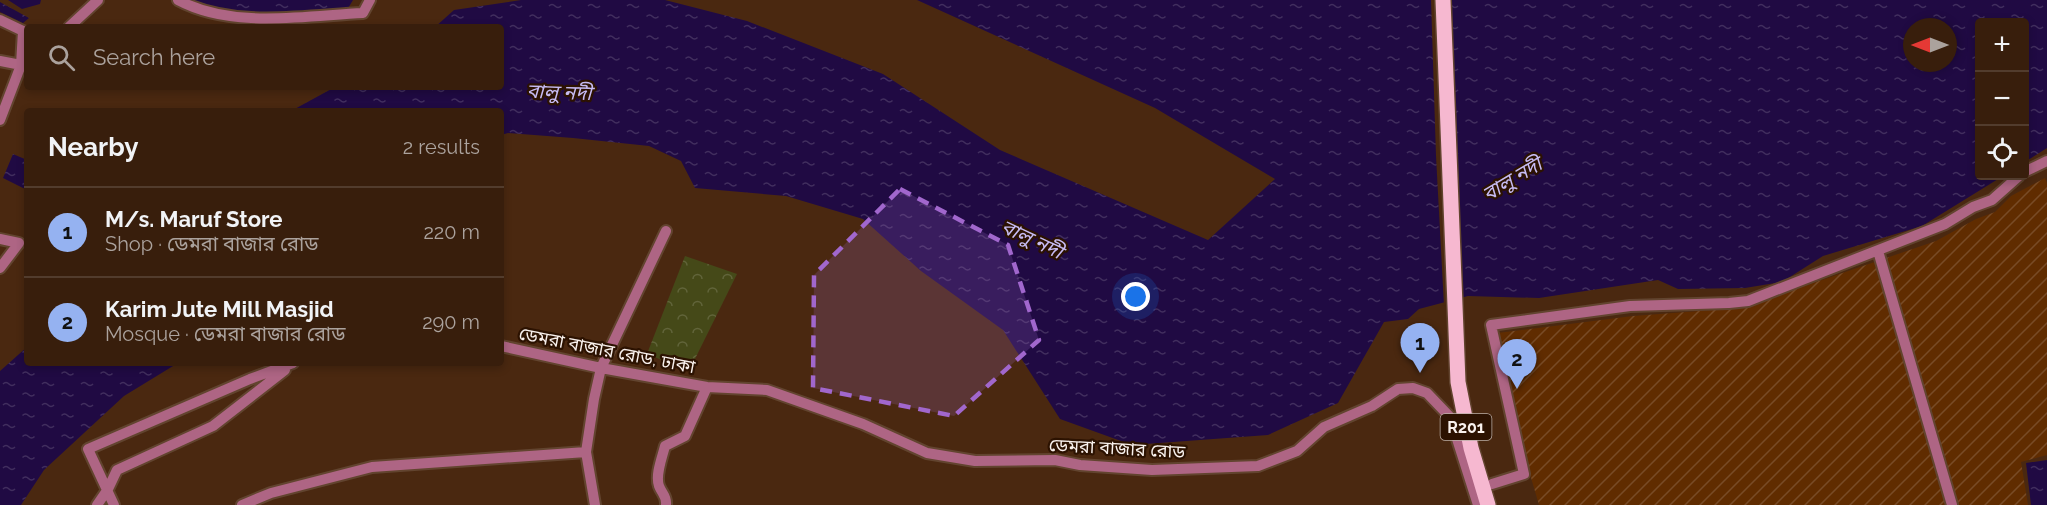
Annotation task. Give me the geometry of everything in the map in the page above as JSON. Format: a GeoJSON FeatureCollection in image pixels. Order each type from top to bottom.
{"type":"FeatureCollection","features":[{"type":"Feature","properties":{"kind":"main road","name":"R201"},"geometry":{"type":"LineString","coordinates":[[1443,0],[1456,346],[1462,407],[1488,505]]}},
{"type":"Feature","properties":{"kind":"street"},"geometry":{"type":"LineString","coordinates":[[72,24],[98,0]]}},
{"type":"Feature","properties":{"kind":"street"},"geometry":{"type":"LineString","coordinates":[[178,0],[196,10],[253,18],[363,12],[370,0]]}},
{"type":"Feature","properties":{"kind":"street"},"geometry":{"type":"LineString","coordinates":[[0,20],[24,31]]}},
{"type":"Feature","properties":{"kind":"street"},"geometry":{"type":"LineString","coordinates":[[0,120],[21,65],[24,40]]}},
{"type":"Feature","properties":{"kind":"street"},"geometry":{"type":"LineString","coordinates":[[0,61],[21,65]]}},
{"type":"Feature","properties":{"kind":"street"},"geometry":{"type":"LineString","coordinates":[[2029,170],[2047,161]]}},
{"type":"Feature","properties":{"kind":"street"},"geometry":{"type":"LineString","coordinates":[[1492,484],[1524,474],[1491,325],[1630,306],[1748,301],[1945,224],[1973,207],[1992,200],[2014,180]]}},
{"type":"Feature","properties":{"kind":"street"},"geometry":{"type":"LineString","coordinates":[[595,505],[586,452],[601,368],[666,231]]}},
{"type":"Feature","properties":{"kind":"street"},"geometry":{"type":"LineString","coordinates":[[0,239],[19,243],[0,267]]}},
{"type":"Feature","properties":{"kind":"street"},"geometry":{"type":"LineString","coordinates":[[1878,251],[1952,505]]}},
{"type":"Feature","properties":{"kind":"street","name":"ডেমরা বাজার রোড, ঢাকা"},"geometry":{"type":"LineString","coordinates":[[504,347],[601,368],[707,387]]}},
{"type":"Feature","properties":{"kind":"street"},"geometry":{"type":"LineString","coordinates":[[114,505],[88,449],[250,379],[286,366]]}},
{"type":"Feature","properties":{"kind":"street"},"geometry":{"type":"LineString","coordinates":[[97,505],[117,470],[213,426],[290,366]]}},
{"type":"Feature","properties":{"kind":"street"},"geometry":{"type":"LineString","coordinates":[[666,505],[667,498],[658,485],[665,446],[685,436],[707,387]]}},
{"type":"Feature","properties":{"kind":"street","name":"ডেমরা বাজার রোড"},"geometry":{"type":"LineString","coordinates":[[707,387],[767,390],[863,424],[927,453],[975,460],[1055,460],[1080,465],[1152,470],[1258,466],[1297,451],[1324,427],[1372,406],[1398,389],[1413,388],[1427,393],[1450,417],[1478,505]]}},
{"type":"Feature","properties":{"kind":"street"},"geometry":{"type":"LineString","coordinates":[[242,505],[271,493],[372,467],[586,452]]}},
{"type":"Feature","properties":{"kind":"highlighted area"},"geometry":{"type":"Polygon","coordinates":[[[900,189],[1008,245],[1039,340],[954,416],[813,388],[814,275],[900,189]]]}},
{"type":"Feature","properties":{"kind":"shaded area"},"geometry":{"type":"Polygon","coordinates":[[[2045,178],[2047,183],[2047,455],[2021,462],[2028,505],[1539,505],[1489,334],[1633,316],[1740,308],[1936,241],[1976,219],[1995,212],[2011,196],[2045,178]]]}},
{"type":"Feature","properties":{"kind":"green space"},"geometry":{"type":"Polygon","coordinates":[[[685,256],[737,274],[689,371],[647,354],[685,256]]]}},
{"type":"Feature","properties":{"kind":"water"},"geometry":{"type":"Polygon","coordinates":[[[8,0],[41,0],[40,4],[22,9],[8,0]]]}},
{"type":"Feature","properties":{"kind":"water"},"geometry":{"type":"Polygon","coordinates":[[[180,0],[353,0],[347,10],[260,17],[224,13],[180,0]]]}},
{"type":"Feature","properties":{"kind":"water","name":"বালু নদী"},"geometry":{"type":"Polygon","coordinates":[[[521,0],[665,0],[747,21],[883,74],[1000,150],[1208,240],[1275,179],[1155,108],[917,0],[2047,0],[2047,148],[2029,159],[2029,18],[1975,18],[1975,180],[1997,180],[1922,226],[1823,256],[1782,282],[1745,288],[1678,289],[1658,280],[1539,298],[1468,296],[1419,309],[1408,319],[1384,322],[1338,403],[1268,435],[1132,445],[1060,419],[1003,330],[921,271],[863,219],[786,196],[695,188],[681,161],[649,146],[504,134],[504,108],[296,108],[330,90],[504,90],[504,24],[438,24],[454,10],[521,0]]]}},
{"type":"Feature","properties":{"kind":"water"},"geometry":{"type":"Polygon","coordinates":[[[0,2],[29,18],[23,23],[0,12],[0,2]]]}},
{"type":"Feature","properties":{"kind":"water"},"geometry":{"type":"Polygon","coordinates":[[[13,154],[24,159],[24,188],[3,178],[13,154]]]}},
{"type":"Feature","properties":{"kind":"water"},"geometry":{"type":"Polygon","coordinates":[[[24,350],[24,366],[173,366],[124,396],[44,470],[21,505],[0,505],[0,371],[24,350]]]}},
{"type":"Feature","properties":{"kind":"water"},"geometry":{"type":"Polygon","coordinates":[[[2047,460],[2047,505],[2031,505],[2026,463],[2047,460]]]}},
{"type":"Feature","properties":{"kind":"pier"},"geometry":{"type":"Polygon","coordinates":[[[1431,0],[1444,0],[1458,302],[1444,306],[1436,156],[1431,0]]]}},
{"type":"Feature","properties":{"kind":"place","name":"M/s. Maruf Store"},"geometry":{"type":"Point","coordinates":[1420,373]}},
{"type":"Feature","properties":{"kind":"place","name":"Karim Jute Mill Masjid"},"geometry":{"type":"Point","coordinates":[1517,389]}}]}
